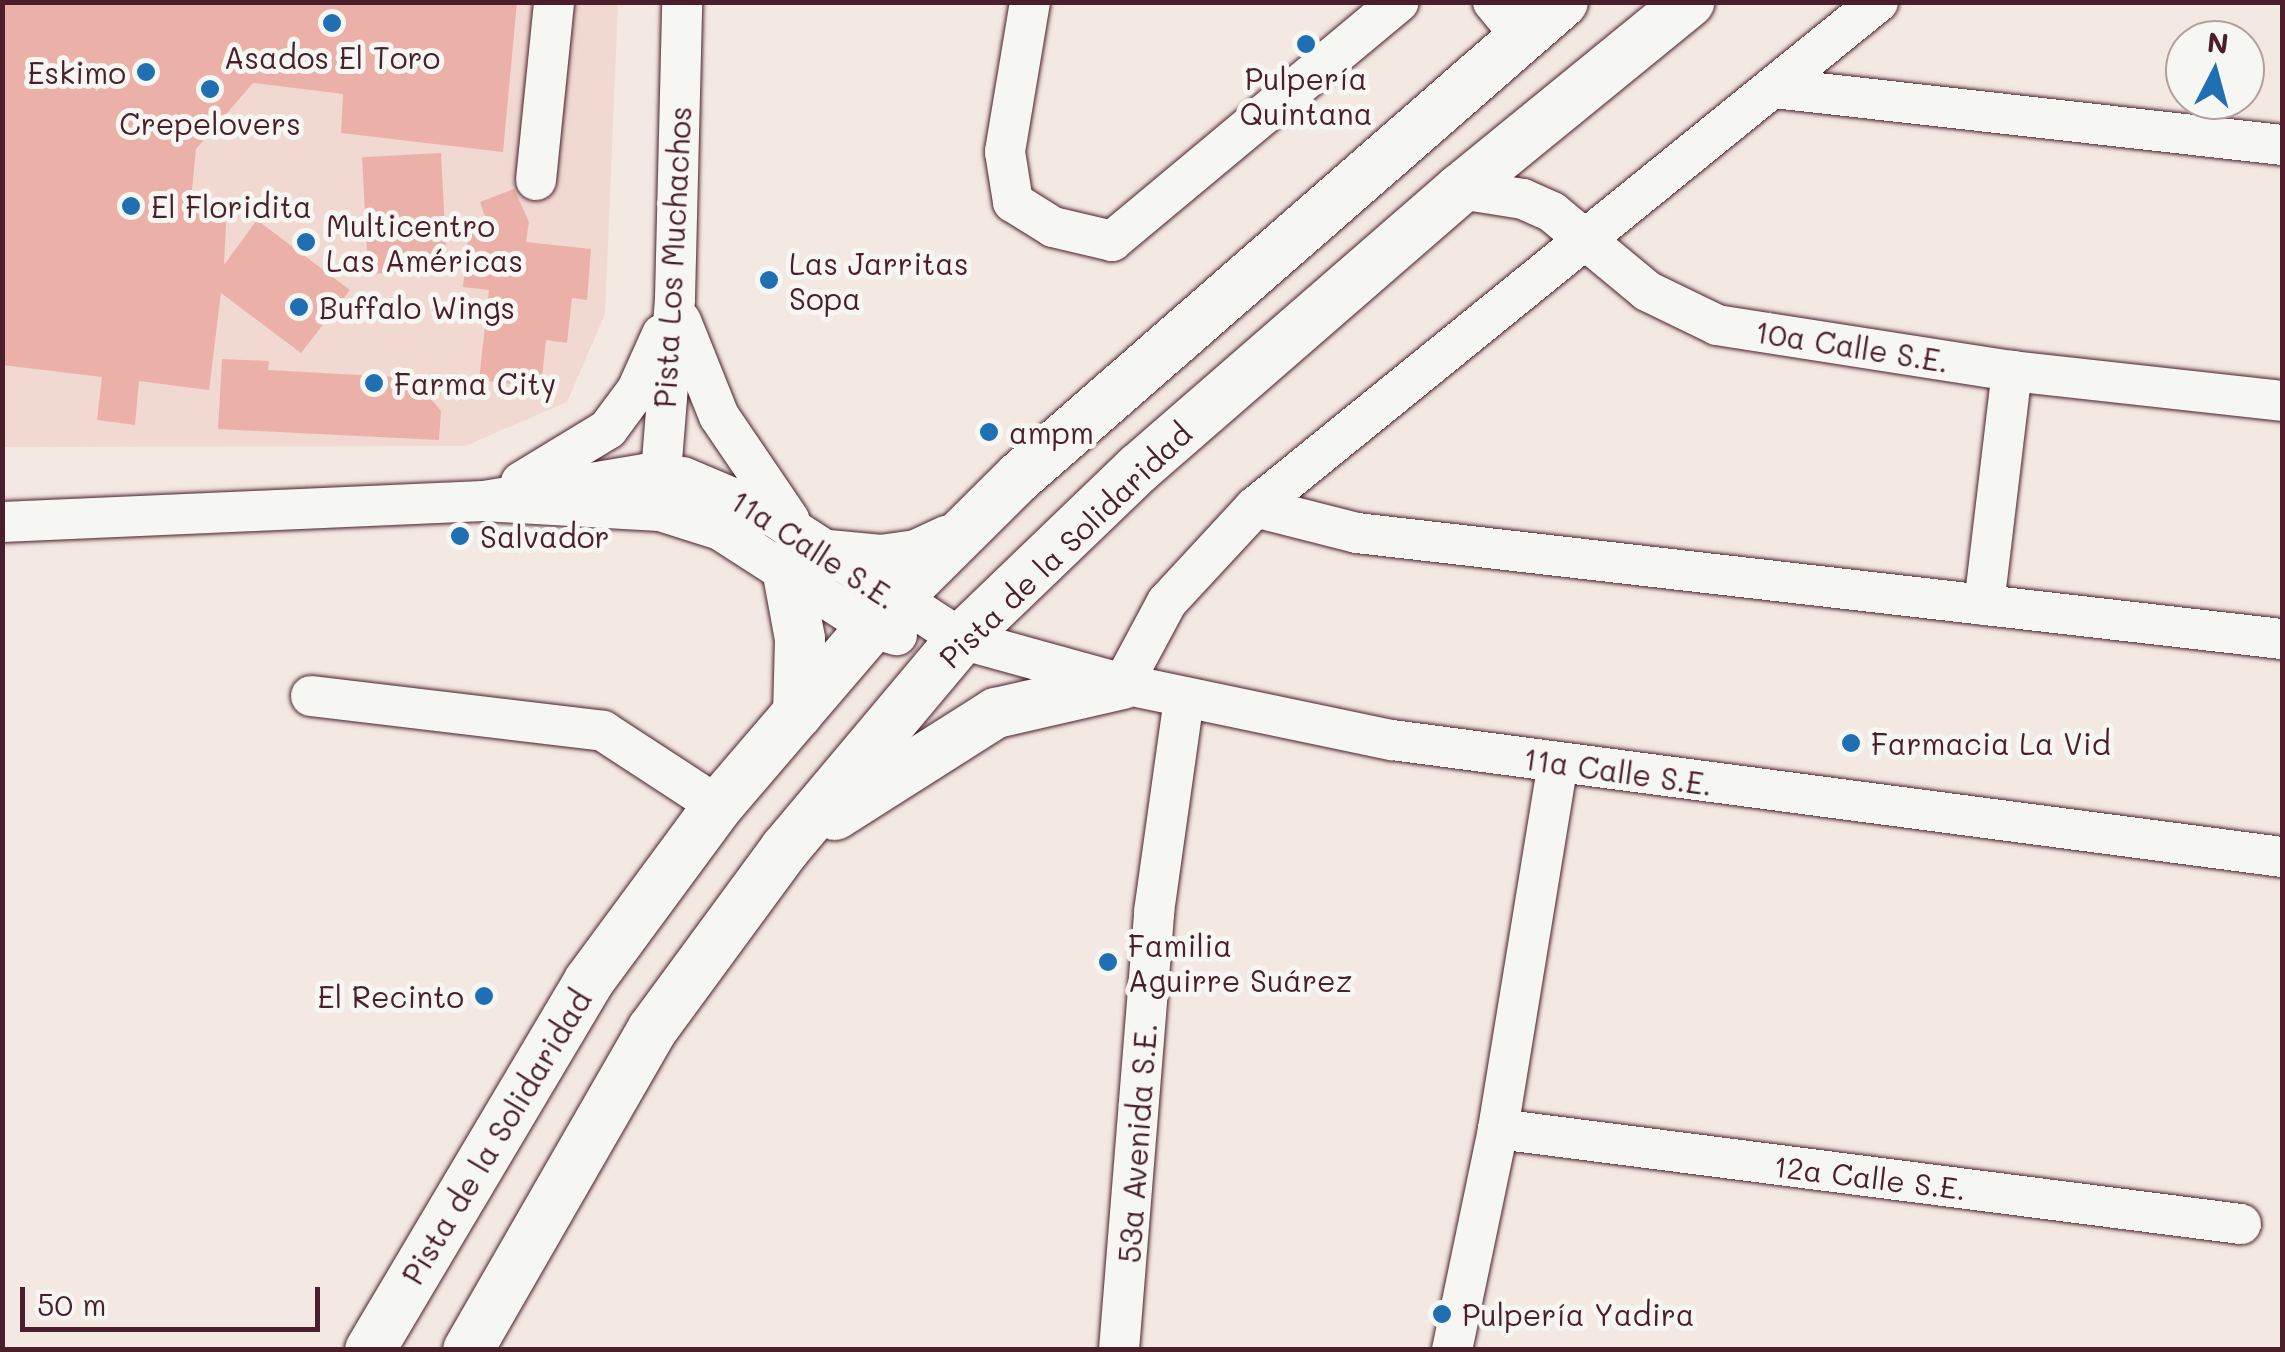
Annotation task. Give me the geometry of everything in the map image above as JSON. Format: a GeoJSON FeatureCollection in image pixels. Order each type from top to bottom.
{"type":"FeatureCollection","features":[{"type":"Feature","properties":{"kind":"main road","name":"Pista de la Solidaridad"},"geometry":{"type":"LineString","coordinates":[[370,1350],[589,981],[718,806],[883,614],[949,540],[1507,19],[1563,2]]}},
{"type":"Feature","properties":{"kind":"main road","name":"Pista de la Solidaridad"},"geometry":{"type":"LineString","coordinates":[[468,1350],[652,1030],[786,848],[961,639],[1139,468],[1460,189],[1689,2]]}},
{"type":"Feature","properties":{"kind":"main road"},"geometry":{"type":"LineString","coordinates":[[798,713],[805,554],[881,560],[917,555],[949,540]]}},
{"type":"Feature","properties":{"kind":"main road"},"geometry":{"type":"LineString","coordinates":[[786,848],[996,714],[1124,684]]}},
{"type":"Feature","properties":{"kind":"street"},"geometry":{"type":"LineString","coordinates":[[536,180],[554,2]]}},
{"type":"Feature","properties":{"kind":"street","name":"Pista Los Muchachos"},"geometry":{"type":"LineString","coordinates":[[660,492],[676,298],[682,2]]}},
{"type":"Feature","properties":{"kind":"street"},"geometry":{"type":"LineString","coordinates":[[1030,2],[1005,152],[1013,202],[1053,227],[1112,241],[1399,2]]}},
{"type":"Feature","properties":{"kind":"street"},"geometry":{"type":"LineString","coordinates":[[1124,684],[1167,602],[1255,507],[1582,236],[1878,2]]}},
{"type":"Feature","properties":{"kind":"street"},"geometry":{"type":"LineString","coordinates":[[1774,88],[2282,145]]}},
{"type":"Feature","properties":{"kind":"street","name":"10a Calle S.E."},"geometry":{"type":"LineString","coordinates":[[1460,189],[1523,199],[1582,236],[1647,290],[1718,324],[2012,371],[2282,401]]}},
{"type":"Feature","properties":{"kind":"street"},"geometry":{"type":"LineString","coordinates":[[484,501],[562,462],[608,429],[648,371],[676,298]]}},
{"type":"Feature","properties":{"kind":"street"},"geometry":{"type":"LineString","coordinates":[[676,298],[702,385],[805,554]]}},
{"type":"Feature","properties":{"kind":"street"},"geometry":{"type":"LineString","coordinates":[[1984,604],[2012,371]]}},
{"type":"Feature","properties":{"kind":"street","name":"11a Calle S.E."},"geometry":{"type":"LineString","coordinates":[[2,522],[660,492],[720,530],[805,554],[883,614],[961,639],[1184,698],[1392,740],[2282,857]]}},
{"type":"Feature","properties":{"kind":"street"},"geometry":{"type":"LineString","coordinates":[[1255,507],[1357,533],[2282,639]]}},
{"type":"Feature","properties":{"kind":"street"},"geometry":{"type":"LineString","coordinates":[[311,696],[603,731],[718,806]]}},
{"type":"Feature","properties":{"kind":"street","name":"53a Avenida S.E."},"geometry":{"type":"LineString","coordinates":[[1119,1350],[1154,912],[1184,698]]}},
{"type":"Feature","properties":{"kind":"street"},"geometry":{"type":"LineString","coordinates":[[1452,1350],[1498,1129],[1558,763]]}},
{"type":"Feature","properties":{"kind":"street","name":"12a Calle S.E."},"geometry":{"type":"LineString","coordinates":[[1498,1129],[2241,1224]]}},
{"type":"Feature","properties":{"kind":"shaded area","name":"Multicentro Las Américas"},"geometry":{"type":"Polygon","coordinates":[[[2,3],[618,3],[605,314],[567,402],[465,446],[3,447],[2,3]]]}},
{"type":"Feature","properties":{"kind":"building"},"geometry":{"type":"Polygon","coordinates":[[[2,2],[517,2],[503,152],[341,133],[343,94],[253,83],[196,149],[191,200],[227,204],[224,265],[257,220],[350,290],[301,353],[221,293],[209,390],[139,381],[135,425],[97,420],[102,377],[2,365],[2,2]]]}},
{"type":"Feature","properties":{"kind":"building"},"geometry":{"type":"Polygon","coordinates":[[[441,153],[447,270],[368,274],[362,157],[441,153]]]}},
{"type":"Feature","properties":{"kind":"building"},"geometry":{"type":"Polygon","coordinates":[[[514,189],[529,222],[526,242],[591,249],[587,300],[572,298],[567,343],[546,340],[541,387],[479,380],[489,290],[463,287],[469,231],[491,234],[480,202],[514,189]]]}},
{"type":"Feature","properties":{"kind":"building"},"geometry":{"type":"Polygon","coordinates":[[[222,359],[269,361],[268,370],[413,378],[441,411],[439,440],[218,429],[222,359]]]}},
{"type":"Feature","properties":{"kind":"place","name":"Asados El Toro"},"geometry":{"type":"Point","coordinates":[332,23]}},
{"type":"Feature","properties":{"kind":"place","name":"Pulpería Quintana"},"geometry":{"type":"Point","coordinates":[1306,44]}},
{"type":"Feature","properties":{"kind":"place","name":"Eskimo"},"geometry":{"type":"Point","coordinates":[146,72]}},
{"type":"Feature","properties":{"kind":"place","name":"Crepelovers"},"geometry":{"type":"Point","coordinates":[210,89]}},
{"type":"Feature","properties":{"kind":"place","name":"El Floridita"},"geometry":{"type":"Point","coordinates":[131,206]}},
{"type":"Feature","properties":{"kind":"place","name":"Multicentro Las Américas"},"geometry":{"type":"Point","coordinates":[306,242]}},
{"type":"Feature","properties":{"kind":"place","name":"Las Jarritas Sopa"},"geometry":{"type":"Point","coordinates":[769,280]}},
{"type":"Feature","properties":{"kind":"place","name":"Buffalo Wings"},"geometry":{"type":"Point","coordinates":[299,307]}},
{"type":"Feature","properties":{"kind":"place","name":"Farma City"},"geometry":{"type":"Point","coordinates":[374,383]}},
{"type":"Feature","properties":{"kind":"place","name":"ampm"},"geometry":{"type":"Point","coordinates":[989,432]}},
{"type":"Feature","properties":{"kind":"place","name":"Salvador"},"geometry":{"type":"Point","coordinates":[460,536]}},
{"type":"Feature","properties":{"kind":"place","name":"Farmacia La Vid"},"geometry":{"type":"Point","coordinates":[1851,743]}},
{"type":"Feature","properties":{"kind":"place","name":"Familia Aguirre Suárez"},"geometry":{"type":"Point","coordinates":[1108,962]}},
{"type":"Feature","properties":{"kind":"place","name":"El Recinto"},"geometry":{"type":"Point","coordinates":[484,996]}},
{"type":"Feature","properties":{"kind":"place","name":"Pulpería Yadira"},"geometry":{"type":"Point","coordinates":[1442,1314]}}]}
